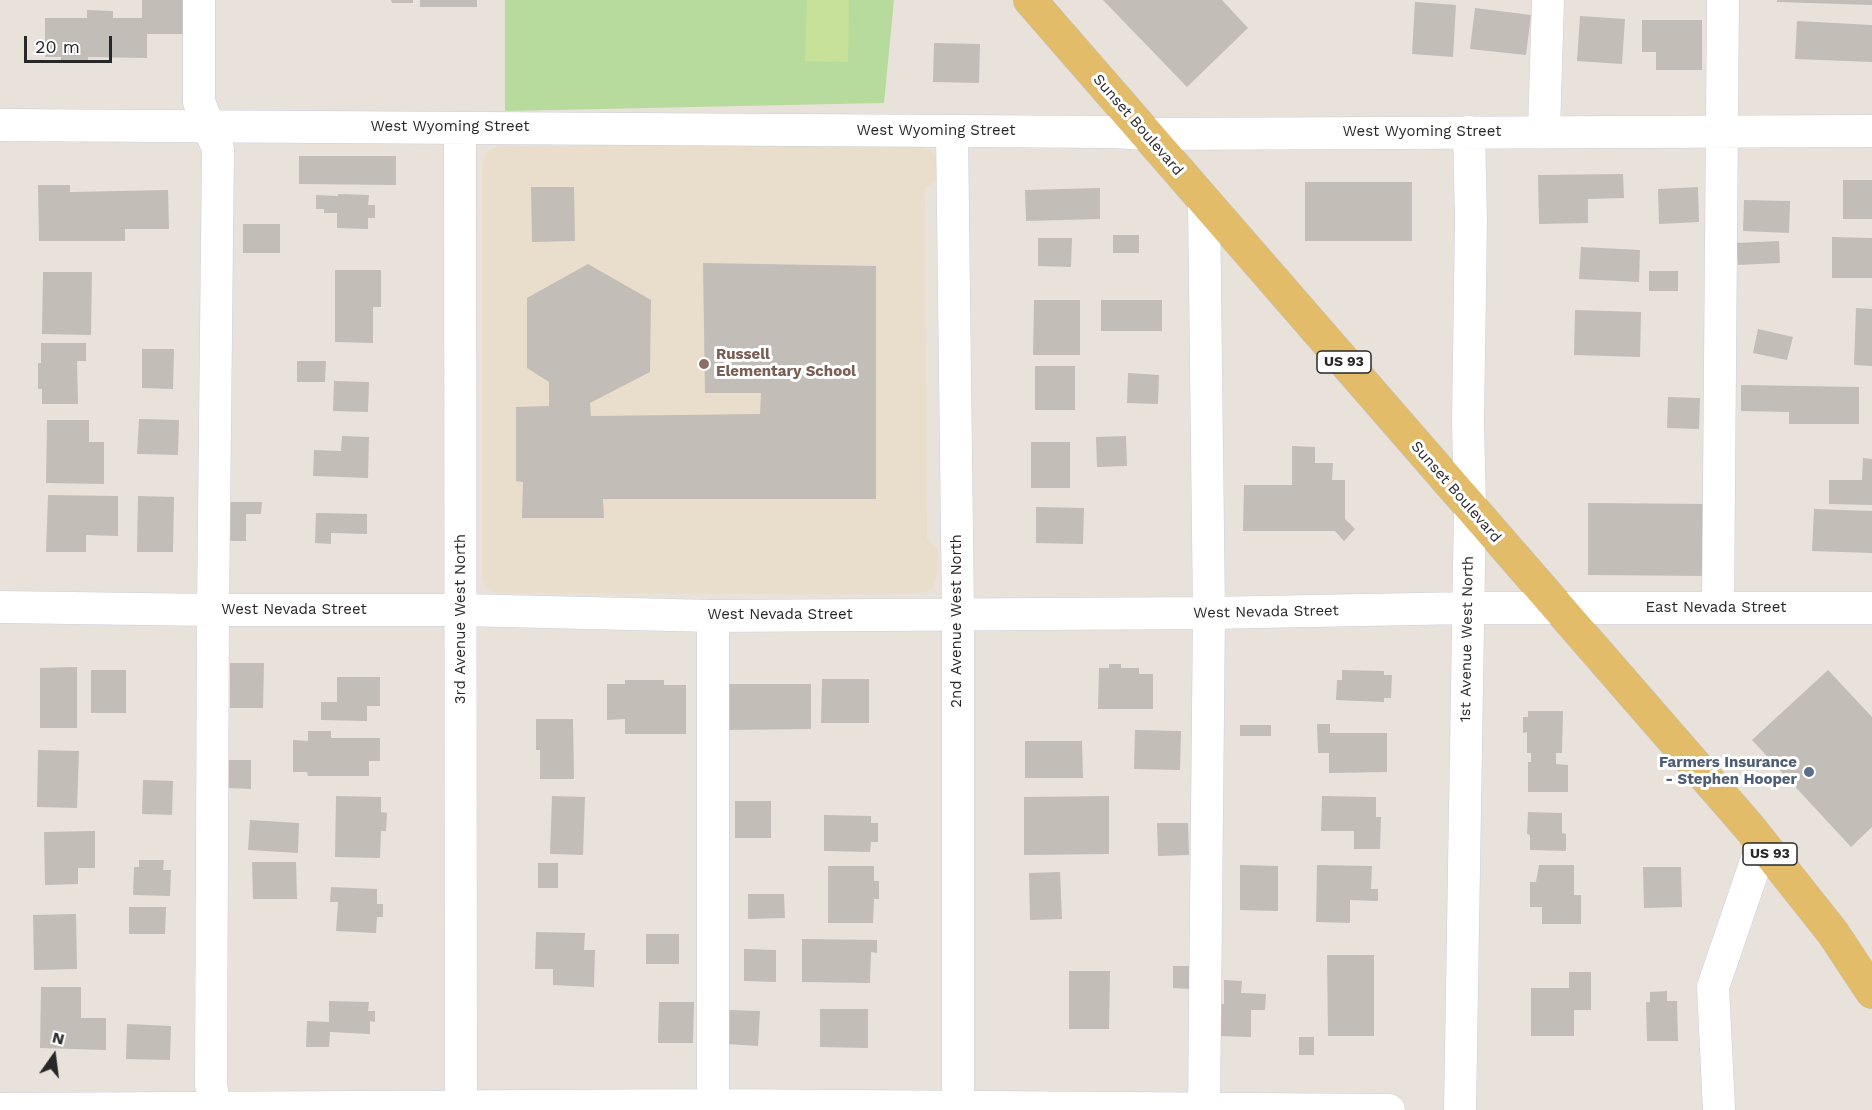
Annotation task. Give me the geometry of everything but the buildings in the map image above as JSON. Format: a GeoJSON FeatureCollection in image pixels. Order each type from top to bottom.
{"type":"FeatureCollection","features":[{"type":"Feature","properties":{"kind":"main road","name":"Sunset Boulevard"},"geometry":{"type":"LineString","coordinates":[[1030,0],[1762,843],[1833,933],[1872,992]]}},
{"type":"Feature","properties":{"kind":"street"},"geometry":{"type":"LineString","coordinates":[[199,0],[199,102],[218,149],[211,1084],[215,1109]]}},
{"type":"Feature","properties":{"kind":"street"},"geometry":{"type":"LineString","coordinates":[[1545,131],[1548,0]]}},
{"type":"Feature","properties":{"kind":"street"},"geometry":{"type":"LineString","coordinates":[[1718,608],[1723,0]]}},
{"type":"Feature","properties":{"kind":"street","name":"West Wyoming Street"},"geometry":{"type":"LineString","coordinates":[[0,125],[1147,134],[1872,131]]}},
{"type":"Feature","properties":{"kind":"street","name":"3rd Avenue West North"},"geometry":{"type":"LineString","coordinates":[[460,128],[461,1108]]}},
{"type":"Feature","properties":{"kind":"street","name":"2nd Avenue West North"},"geometry":{"type":"LineString","coordinates":[[952,131],[958,614],[958,1109]]}},
{"type":"Feature","properties":{"kind":"street","name":"1st Avenue West North"},"geometry":{"type":"LineString","coordinates":[[1460,1110],[1470,507],[1469,132]]}},
{"type":"Feature","properties":{"kind":"street"},"geometry":{"type":"LineString","coordinates":[[1204,202],[1209,613],[1204,1109]]}},
{"type":"Feature","properties":{"kind":"street","name":"West Nevada Street"},"geometry":{"type":"LineString","coordinates":[[0,607],[461,610],[713,616],[1559,608]]}},
{"type":"Feature","properties":{"kind":"street","name":"East Nevada Street"},"geometry":{"type":"LineString","coordinates":[[1559,608],[1872,608]]}},
{"type":"Feature","properties":{"kind":"street"},"geometry":{"type":"LineString","coordinates":[[713,616],[713,1108]]}},
{"type":"Feature","properties":{"kind":"street"},"geometry":{"type":"LineString","coordinates":[[1719,1110],[1713,987],[1762,843]]}},
{"type":"Feature","properties":{"kind":"street"},"geometry":{"type":"LineString","coordinates":[[0,1109],[1389,1110]]}},
{"type":"Feature","properties":{"kind":"shaded area","name":"Russell Elementary School"},"geometry":{"type":"Polygon","coordinates":[[[915,142],[932,151],[937,160],[937,180],[925,188],[927,539],[938,549],[936,579],[933,588],[926,592],[913,594],[497,593],[487,588],[482,581],[482,164],[486,152],[498,146],[915,142]]]}},
{"type":"Feature","properties":{"kind":"green space"},"geometry":{"type":"Polygon","coordinates":[[[505,0],[894,0],[884,103],[505,111],[505,0]]]}},
{"type":"Feature","properties":{"kind":"green space"},"geometry":{"type":"Polygon","coordinates":[[[807,0],[849,0],[848,62],[805,61],[807,0]]]}},
{"type":"Feature","properties":{"kind":"place","name":"Russell Elementary School"},"geometry":{"type":"Point","coordinates":[704,364]}},
{"type":"Feature","properties":{"kind":"place","name":"Farmers Insurance - Stephen Hooper"},"geometry":{"type":"Point","coordinates":[1809,772]}}]}
